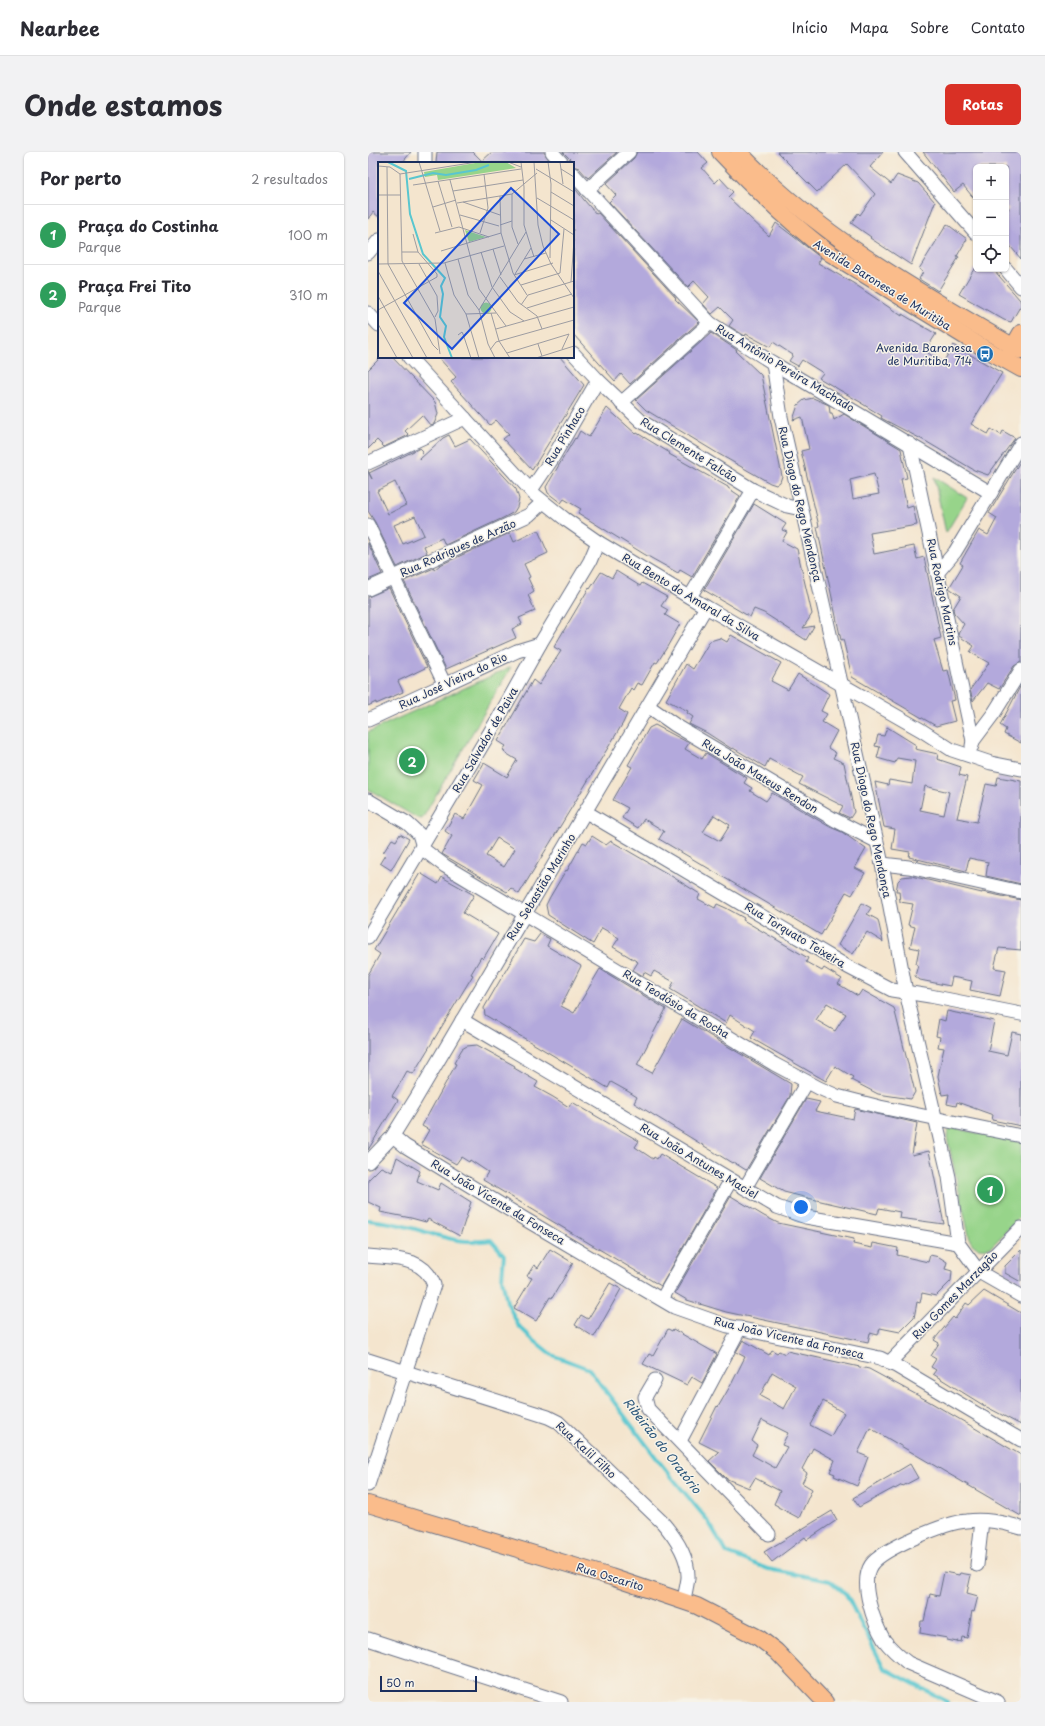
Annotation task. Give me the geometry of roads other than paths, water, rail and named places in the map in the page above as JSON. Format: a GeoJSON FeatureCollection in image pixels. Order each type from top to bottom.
{"type":"FeatureCollection","features":[{"type":"Feature","properties":{"kind":"main road","name":"Avenida Baronesa de Muritiba"},"geometry":{"type":"LineString","coordinates":[[720,152],[772,205],[826,250],[1015,348]]}},
{"type":"Feature","properties":{"kind":"main road","name":"Avenida Baronesa de Muritiba"},"geometry":{"type":"LineString","coordinates":[[739,152],[783,194],[840,241],[911,287],[1015,348],[1021,369]]}},
{"type":"Feature","properties":{"kind":"main road","name":"Rua Oscarito"},"geometry":{"type":"LineString","coordinates":[[368,1504],[684,1600],[759,1638],[776,1651],[825,1702]]}},
{"type":"Feature","properties":{"kind":"street"},"geometry":{"type":"LineString","coordinates":[[425,162],[426,152]]}},
{"type":"Feature","properties":{"kind":"street"},"geometry":{"type":"LineString","coordinates":[[552,152],[561,162]]}},
{"type":"Feature","properties":{"kind":"street"},"geometry":{"type":"LineString","coordinates":[[587,190],[629,152]]}},
{"type":"Feature","properties":{"kind":"street"},"geometry":{"type":"LineString","coordinates":[[905,152],[973,230]]}},
{"type":"Feature","properties":{"kind":"street","name":"Rua Antônio Pereira Machado"},"geometry":{"type":"LineString","coordinates":[[574,175],[710,324],[992,493]]}},
{"type":"Feature","properties":{"kind":"street"},"geometry":{"type":"LineString","coordinates":[[368,254],[378,241]]}},
{"type":"Feature","properties":{"kind":"street"},"geometry":{"type":"LineString","coordinates":[[1008,272],[1021,287]]}},
{"type":"Feature","properties":{"kind":"street"},"geometry":{"type":"LineString","coordinates":[[368,313],[378,324]]}},
{"type":"Feature","properties":{"kind":"street"},"geometry":{"type":"LineString","coordinates":[[621,403],[710,324]]}},
{"type":"Feature","properties":{"kind":"street","name":"Rua Clemente Falcão"},"geometry":{"type":"LineString","coordinates":[[574,354],[640,421],[753,490],[787,506],[801,509]]}},
{"type":"Feature","properties":{"kind":"street","name":"Rua Bento do Amaral da Silva"},"geometry":{"type":"LineString","coordinates":[[410,358],[543,502],[598,542],[706,607],[921,730],[952,750],[991,763],[1021,769]]}},
{"type":"Feature","properties":{"kind":"street","name":"Rua Diogo do Rego Mendonça"},"geometry":{"type":"LineString","coordinates":[[773,363],[781,417],[882,864],[906,992],[934,1118],[949,1177],[958,1243],[979,1272]]}},
{"type":"Feature","properties":{"kind":"street","name":"Rua Pinhaco"},"geometry":{"type":"LineString","coordinates":[[531,490],[552,460],[598,380]]}},
{"type":"Feature","properties":{"kind":"street"},"geometry":{"type":"LineString","coordinates":[[368,463],[465,418]]}},
{"type":"Feature","properties":{"kind":"street"},"geometry":{"type":"LineString","coordinates":[[938,572],[955,552],[1021,443]]}},
{"type":"Feature","properties":{"kind":"street","name":"Rua Rodrigo Martins"},"geometry":{"type":"LineString","coordinates":[[910,444],[973,741]]}},
{"type":"Feature","properties":{"kind":"street"},"geometry":{"type":"LineString","coordinates":[[690,597],[753,490]]}},
{"type":"Feature","properties":{"kind":"street","name":"Rua Rodrigues de Arzão"},"geometry":{"type":"LineString","coordinates":[[368,589],[530,515],[543,502]]}},
{"type":"Feature","properties":{"kind":"street"},"geometry":{"type":"LineString","coordinates":[[368,525],[445,685]]}},
{"type":"Feature","properties":{"kind":"street","name":"Rua Salvador de Paiva"},"geometry":{"type":"LineString","coordinates":[[368,937],[499,717],[540,644],[590,562],[598,542]]}},
{"type":"Feature","properties":{"kind":"street","name":"Rua Sebastião Marinho"},"geometry":{"type":"LineString","coordinates":[[368,1162],[393,1136],[706,607]]}},
{"type":"Feature","properties":{"kind":"street","name":"Rua José Vieira do Rio"},"geometry":{"type":"LineString","coordinates":[[368,720],[517,651],[540,644]]}},
{"type":"Feature","properties":{"kind":"street"},"geometry":{"type":"LineString","coordinates":[[969,756],[973,741],[1021,670]]}},
{"type":"Feature","properties":{"kind":"street","name":"Rua João Mateus Rendon"},"geometry":{"type":"LineString","coordinates":[[648,706],[682,729],[835,820],[876,841]]}},
{"type":"Feature","properties":{"kind":"street","name":"Rua Teodósio da Rocha"},"geometry":{"type":"LineString","coordinates":[[368,800],[407,823],[419,834],[424,850],[445,866],[774,1064],[807,1082],[837,1096],[1021,1136]]}},
{"type":"Feature","properties":{"kind":"street","name":"Rua Torquato Teixeira"},"geometry":{"type":"LineString","coordinates":[[586,812],[848,967],[892,990],[1021,1014]]}},
{"type":"Feature","properties":{"kind":"street"},"geometry":{"type":"LineString","coordinates":[[882,864],[909,867],[1021,892]]}},
{"type":"Feature","properties":{"kind":"street","name":"Rua João Antunes Maciel"},"geometry":{"type":"LineString","coordinates":[[462,1020],[777,1207],[806,1217],[958,1243]]}},
{"type":"Feature","properties":{"kind":"street"},"geometry":{"type":"LineString","coordinates":[[745,1188],[807,1082]]}},
{"type":"Feature","properties":{"kind":"street","name":"Rua João Vicente da Fonseca"},"geometry":{"type":"LineString","coordinates":[[393,1136],[405,1146],[504,1206],[662,1299],[688,1312],[740,1328],[880,1358],[1021,1440]]}},
{"type":"Feature","properties":{"kind":"street"},"geometry":{"type":"LineString","coordinates":[[662,1299],[731,1180]]}},
{"type":"Feature","properties":{"kind":"street","name":"Rua Gomes Marzagão"},"geometry":{"type":"LineString","coordinates":[[889,1363],[1021,1228]]}},
{"type":"Feature","properties":{"kind":"street"},"geometry":{"type":"LineString","coordinates":[[368,1256],[410,1260],[426,1270],[434,1284],[368,1485]]}},
{"type":"Feature","properties":{"kind":"street"},"geometry":{"type":"LineString","coordinates":[[979,1272],[1021,1296]]}},
{"type":"Feature","properties":{"kind":"street"},"geometry":{"type":"LineString","coordinates":[[680,1441],[740,1328]]}},
{"type":"Feature","properties":{"kind":"street","name":"Rua Kalil Filho"},"geometry":{"type":"LineString","coordinates":[[368,1360],[548,1417],[558,1422],[662,1522],[675,1539],[685,1559],[687,1568],[688,1578],[684,1600]]}},
{"type":"Feature","properties":{"kind":"street"},"geometry":{"type":"LineString","coordinates":[[655,1380],[645,1397],[645,1403],[648,1409],[770,1534]]}},
{"type":"Feature","properties":{"kind":"street"},"geometry":{"type":"LineString","coordinates":[[998,1702],[908,1663],[899,1656],[884,1640],[870,1605],[866,1587],[868,1572],[871,1565],[884,1553],[947,1525],[967,1520],[1008,1524],[1021,1528]]}},
{"type":"Feature","properties":{"kind":"street"},"geometry":{"type":"LineString","coordinates":[[977,1565],[982,1521]]}},
{"type":"Feature","properties":{"kind":"street"},"geometry":{"type":"LineString","coordinates":[[368,1639],[561,1702]]}},
{"type":"Feature","properties":{"kind":"waterway","name":"Ribeirão do Oratório"},"geometry":{"type":"LineString","coordinates":[[368,1220],[395,1224],[443,1237],[466,1241],[491,1240],[504,1255],[502,1279],[507,1302],[518,1325],[552,1355],[589,1369],[661,1464],[708,1521],[727,1553],[768,1569],[830,1581],[846,1594],[884,1668],[948,1702]]}},
{"type":"Feature","properties":{"kind":"place","name":"Avenida Baronesa de Muritiba, 714"},"geometry":{"type":"Point","coordinates":[985,354]}},
{"type":"Feature","properties":{"kind":"place","name":"Praça Frei Tito"},"geometry":{"type":"Point","coordinates":[412,761]}},
{"type":"Feature","properties":{"kind":"place","name":"Praça do Costinha"},"geometry":{"type":"Point","coordinates":[990,1190]}}]}
